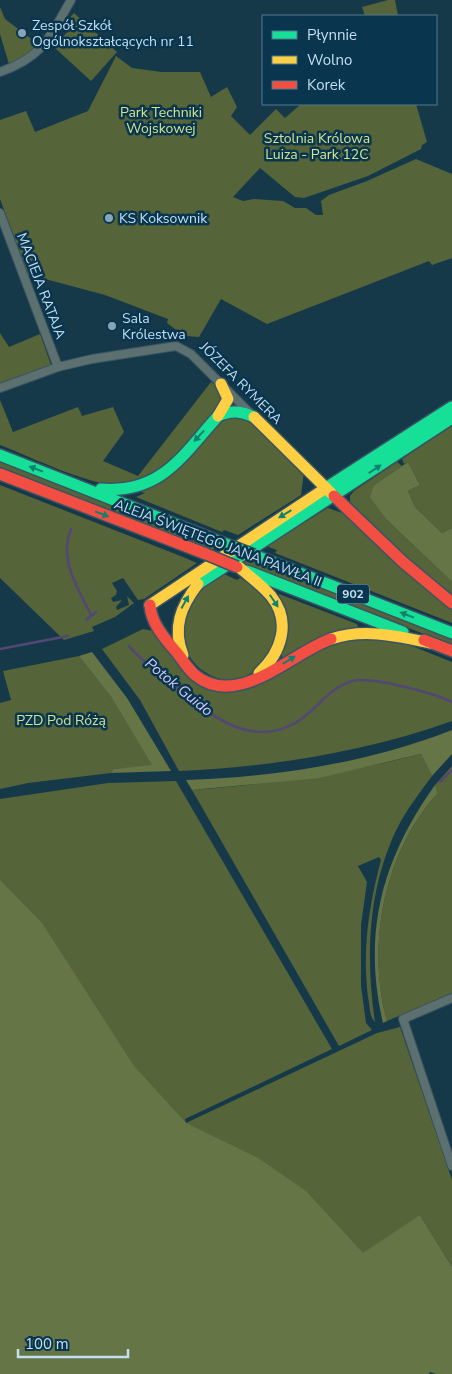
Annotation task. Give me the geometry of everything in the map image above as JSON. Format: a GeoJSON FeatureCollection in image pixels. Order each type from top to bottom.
{"type":"FeatureCollection","features":[{"type":"Feature","properties":{"kind":"main road"},"geometry":{"type":"LineString","coordinates":[[72,483],[118,492],[146,486],[164,473],[218,416],[228,399],[222,384]]}},
{"type":"Feature","properties":{"kind":"main road"},"geometry":{"type":"LineString","coordinates":[[238,567],[274,599],[282,619],[282,639],[274,657],[261,671],[246,680],[227,682],[207,677],[192,666],[181,651],[178,639],[179,617],[188,596],[198,584],[274,533],[452,407]]}},
{"type":"Feature","properties":{"kind":"main road"},"geometry":{"type":"LineString","coordinates":[[218,416],[238,410],[254,417]]}},
{"type":"Feature","properties":{"kind":"main road","name":"JÓZEFA RYMERA"},"geometry":{"type":"LineString","coordinates":[[254,417],[390,550],[452,603]]}},
{"type":"Feature","properties":{"kind":"main road"},"geometry":{"type":"LineString","coordinates":[[430,643],[377,633],[337,636],[316,644],[249,684],[226,687],[206,681],[189,670],[151,617],[150,605],[251,536],[331,493],[452,418]]}},
{"type":"Feature","properties":{"kind":"main road","name":"ALEJA ŚWIĘTEGO JANA PAWŁA II"},"geometry":{"type":"LineString","coordinates":[[0,455],[452,633]]}},
{"type":"Feature","properties":{"kind":"main road","name":"ALEJA ŚWIĘTEGO JANA PAWŁA II"},"geometry":{"type":"LineString","coordinates":[[0,474],[452,652]]}},
{"type":"Feature","properties":{"kind":"street"},"geometry":{"type":"LineString","coordinates":[[0,72],[24,62],[43,46],[71,0]]}},
{"type":"Feature","properties":{"kind":"street","name":"MACIEJA RATAJA"},"geometry":{"type":"LineString","coordinates":[[0,213],[58,367]]}},
{"type":"Feature","properties":{"kind":"street","name":"JÓZEFA RYMERA"},"geometry":{"type":"LineString","coordinates":[[0,388],[58,367],[92,359],[176,346],[191,354],[254,417]]}},
{"type":"Feature","properties":{"kind":"street"},"geometry":{"type":"LineString","coordinates":[[452,998],[403,1019],[452,1166]]}},
{"type":"Feature","properties":{"kind":"green space"},"geometry":{"type":"Polygon","coordinates":[[[395,0],[398,15],[365,15],[362,7],[395,0]]]}},
{"type":"Feature","properties":{"kind":"green space"},"geometry":{"type":"Polygon","coordinates":[[[0,7],[5,19],[38,44],[23,58],[9,64],[0,34],[0,7]]]}},
{"type":"Feature","properties":{"kind":"green space"},"geometry":{"type":"Polygon","coordinates":[[[74,13],[117,52],[91,81],[54,47],[68,31],[63,25],[74,13]]]}},
{"type":"Feature","properties":{"kind":"green space"},"geometry":{"type":"Polygon","coordinates":[[[116,56],[132,68],[162,72],[200,72],[211,97],[227,87],[237,107],[231,116],[250,135],[276,109],[285,118],[300,105],[416,105],[427,142],[422,145],[421,149],[368,176],[304,198],[295,197],[260,168],[233,197],[243,201],[254,199],[283,201],[295,208],[306,208],[316,215],[323,215],[321,201],[329,195],[367,181],[416,159],[452,174],[452,258],[432,265],[429,261],[267,324],[221,299],[199,337],[186,336],[184,332],[179,332],[167,323],[168,319],[105,295],[29,276],[0,199],[0,120],[26,111],[35,132],[88,111],[116,56]]]}},
{"type":"Feature","properties":{"kind":"green space"},"geometry":{"type":"Polygon","coordinates":[[[0,333],[9,347],[40,334],[51,365],[0,383],[0,333]]]}},
{"type":"Feature","properties":{"kind":"green space"},"geometry":{"type":"Polygon","coordinates":[[[211,382],[222,391],[225,398],[172,460],[149,481],[141,485],[108,485],[89,480],[0,445],[0,400],[13,432],[78,407],[82,416],[113,407],[124,432],[103,461],[138,476],[211,382]]]}},
{"type":"Feature","properties":{"kind":"green space"},"geometry":{"type":"Polygon","coordinates":[[[221,416],[246,416],[304,472],[301,495],[238,535],[224,530],[222,532],[136,497],[145,493],[141,492],[221,416]]]}},
{"type":"Feature","properties":{"kind":"green space"},"geometry":{"type":"Polygon","coordinates":[[[452,426],[452,528],[442,533],[415,507],[408,491],[420,485],[408,462],[404,464],[402,459],[452,426]]]}},
{"type":"Feature","properties":{"kind":"green space"},"geometry":{"type":"Polygon","coordinates":[[[0,462],[217,547],[212,550],[0,467],[0,462]]]}},
{"type":"Feature","properties":{"kind":"green space"},"geometry":{"type":"Polygon","coordinates":[[[397,462],[402,466],[374,485],[387,520],[452,582],[452,600],[350,502],[350,496],[354,491],[397,462]]]}},
{"type":"Feature","properties":{"kind":"green space"},"geometry":{"type":"Polygon","coordinates":[[[408,462],[420,485],[408,491],[415,507],[442,533],[452,528],[452,582],[387,520],[370,497],[374,485],[408,462]]]}},
{"type":"Feature","properties":{"kind":"green space"},"geometry":{"type":"Polygon","coordinates":[[[0,485],[197,563],[144,599],[138,600],[123,578],[112,583],[117,591],[116,595],[111,598],[113,602],[122,600],[116,607],[117,610],[129,605],[127,596],[134,603],[115,617],[92,627],[94,631],[64,640],[0,578],[0,485]]]}},
{"type":"Feature","properties":{"kind":"green space"},"geometry":{"type":"Polygon","coordinates":[[[328,508],[342,513],[344,511],[452,608],[452,623],[275,553],[277,550],[266,546],[328,508]]]}},
{"type":"Feature","properties":{"kind":"green space"},"geometry":{"type":"Polygon","coordinates":[[[248,559],[452,639],[452,645],[243,563],[248,559]]]}},
{"type":"Feature","properties":{"kind":"green space"},"geometry":{"type":"Polygon","coordinates":[[[224,574],[237,580],[240,578],[259,590],[270,602],[277,615],[278,622],[275,645],[262,663],[244,677],[224,679],[206,672],[191,658],[183,639],[184,617],[197,595],[224,574]]]}},
{"type":"Feature","properties":{"kind":"green space"},"geometry":{"type":"Polygon","coordinates":[[[279,594],[357,624],[358,627],[282,658],[279,594]]]}},
{"type":"Feature","properties":{"kind":"green space"},"geometry":{"type":"Polygon","coordinates":[[[143,629],[153,631],[221,688],[346,637],[397,640],[452,662],[452,721],[386,741],[318,756],[249,766],[179,771],[140,700],[102,649],[143,629]]]}},
{"type":"Feature","properties":{"kind":"green space"},"geometry":{"type":"Polygon","coordinates":[[[92,652],[127,698],[171,771],[111,773],[113,769],[152,765],[111,697],[79,656],[92,652]]]}},
{"type":"Feature","properties":{"kind":"green space","name":"PZD Pod Różą"},"geometry":{"type":"Polygon","coordinates":[[[79,656],[111,697],[153,766],[113,769],[111,773],[28,783],[0,789],[0,703],[11,700],[3,671],[79,656]]]}},
{"type":"Feature","properties":{"kind":"green space"},"geometry":{"type":"Polygon","coordinates":[[[452,730],[452,754],[432,776],[421,754],[319,778],[192,790],[186,780],[287,772],[354,760],[420,742],[452,730]]]}},
{"type":"Feature","properties":{"kind":"green space"},"geometry":{"type":"Polygon","coordinates":[[[421,754],[432,776],[401,821],[390,844],[376,894],[370,945],[370,971],[375,1022],[371,1014],[368,997],[366,945],[373,894],[381,860],[379,857],[358,866],[367,882],[361,925],[361,986],[366,1023],[372,1030],[339,1046],[192,790],[251,785],[307,777],[421,754]]]}},
{"type":"Feature","properties":{"kind":"green space"},"geometry":{"type":"Polygon","coordinates":[[[452,766],[452,993],[387,1021],[381,992],[379,962],[380,931],[384,901],[404,843],[419,816],[438,793],[435,785],[452,766]]]}},
{"type":"Feature","properties":{"kind":"green space"},"geometry":{"type":"Polygon","coordinates":[[[176,781],[332,1049],[185,1119],[186,1123],[377,1033],[400,1027],[452,1180],[452,1267],[420,1215],[429,1374],[0,1374],[0,799],[108,783],[176,781]]]}},
{"type":"Feature","properties":{"kind":"green space"},"geometry":{"type":"Polygon","coordinates":[[[435,785],[438,793],[419,816],[404,843],[384,901],[380,931],[379,962],[381,992],[387,1021],[383,1023],[377,990],[375,958],[376,928],[381,898],[390,869],[402,841],[435,785]]]}},
{"type":"Feature","properties":{"kind":"green space"},"geometry":{"type":"Polygon","coordinates":[[[0,880],[42,923],[134,1066],[186,1123],[258,1158],[306,1191],[363,1253],[420,1215],[452,1267],[452,1374],[430,1372],[429,1374],[0,1374],[0,880]]]}},
{"type":"Feature","properties":{"kind":"waterway"},"geometry":{"type":"LineString","coordinates":[[71,529],[68,540],[68,562],[71,573],[91,615]]}},
{"type":"Feature","properties":{"kind":"waterway","name":"Potok Guido"},"geometry":{"type":"LineString","coordinates":[[86,620],[96,612]]}},
{"type":"Feature","properties":{"kind":"waterway","name":"Potok Guido"},"geometry":{"type":"LineString","coordinates":[[0,649],[68,636]]}},
{"type":"Feature","properties":{"kind":"waterway","name":"Potok Guido"},"geometry":{"type":"LineString","coordinates":[[129,646],[143,661],[199,705],[228,724],[244,730],[260,732],[277,730],[295,723],[336,688],[353,681],[362,680],[388,683],[431,694],[452,702]]}},
{"type":"Feature","properties":{"kind":"waterway"},"geometry":{"type":"LineString","coordinates":[[440,782],[452,770]]}},
{"type":"Feature","properties":{"kind":"traffic: fast"},"geometry":{"type":"LineString","coordinates":[[326,488],[452,407]]}},
{"type":"Feature","properties":{"kind":"traffic: fast"},"geometry":{"type":"LineString","coordinates":[[101,489],[122,489],[155,479],[181,458],[218,416],[236,412],[254,417]]}},
{"type":"Feature","properties":{"kind":"traffic: fast"},"geometry":{"type":"LineString","coordinates":[[198,584],[452,418]]}},
{"type":"Feature","properties":{"kind":"traffic: fast"},"geometry":{"type":"LineString","coordinates":[[0,455],[223,543]]}},
{"type":"Feature","properties":{"kind":"traffic: fast"},"geometry":{"type":"LineString","coordinates":[[223,543],[254,555]]}},
{"type":"Feature","properties":{"kind":"traffic: fast"},"geometry":{"type":"LineString","coordinates":[[254,555],[452,633]]}},
{"type":"Feature","properties":{"kind":"traffic: fast"},"geometry":{"type":"LineString","coordinates":[[247,571],[403,632]]}},
{"type":"Feature","properties":{"kind":"traffic: slow"},"geometry":{"type":"LineString","coordinates":[[218,416],[228,399],[221,384]]}},
{"type":"Feature","properties":{"kind":"traffic: slow"},"geometry":{"type":"LineString","coordinates":[[254,417],[331,493]]}},
{"type":"Feature","properties":{"kind":"traffic: slow"},"geometry":{"type":"LineString","coordinates":[[150,605],[326,488]]}},
{"type":"Feature","properties":{"kind":"traffic: slow"},"geometry":{"type":"LineString","coordinates":[[239,567],[271,596],[281,616],[282,627],[278,647],[267,665],[259,673]]}},
{"type":"Feature","properties":{"kind":"traffic: slow"},"geometry":{"type":"LineString","coordinates":[[183,655],[178,636],[178,626],[183,609],[198,584]]}},
{"type":"Feature","properties":{"kind":"traffic: slow"},"geometry":{"type":"LineString","coordinates":[[331,639],[356,634],[380,634],[430,643]]}},
{"type":"Feature","properties":{"kind":"traffic: jam"},"geometry":{"type":"LineString","coordinates":[[0,474],[206,554]]}},
{"type":"Feature","properties":{"kind":"traffic: jam"},"geometry":{"type":"LineString","coordinates":[[334,496],[403,562],[452,603]]}},
{"type":"Feature","properties":{"kind":"traffic: jam"},"geometry":{"type":"LineString","coordinates":[[206,554],[237,567]]}},
{"type":"Feature","properties":{"kind":"traffic: jam"},"geometry":{"type":"LineString","coordinates":[[150,605],[153,619],[164,637],[195,675],[212,684],[229,686],[246,683],[331,639]]}},
{"type":"Feature","properties":{"kind":"traffic: jam"},"geometry":{"type":"LineString","coordinates":[[424,640],[452,651]]}},
{"type":"Feature","properties":{"kind":"place","name":"Zespół Szkół Ogólnokształcących nr 11"},"geometry":{"type":"Point","coordinates":[22,33]}},
{"type":"Feature","properties":{"kind":"place","name":"KS Koksownik"},"geometry":{"type":"Point","coordinates":[109,218]}},
{"type":"Feature","properties":{"kind":"place","name":"Sala Królestwa"},"geometry":{"type":"Point","coordinates":[112,326]}},
{"type":"Feature","properties":{"kind":"park label","name":"Park Techniki Wojskowej"},"geometry":{"type":"Point","coordinates":[161,120]}},
{"type":"Feature","properties":{"kind":"park label","name":"Sztolnia Królowa Luiza - Park 12C"},"geometry":{"type":"Point","coordinates":[317,146]}}]}
